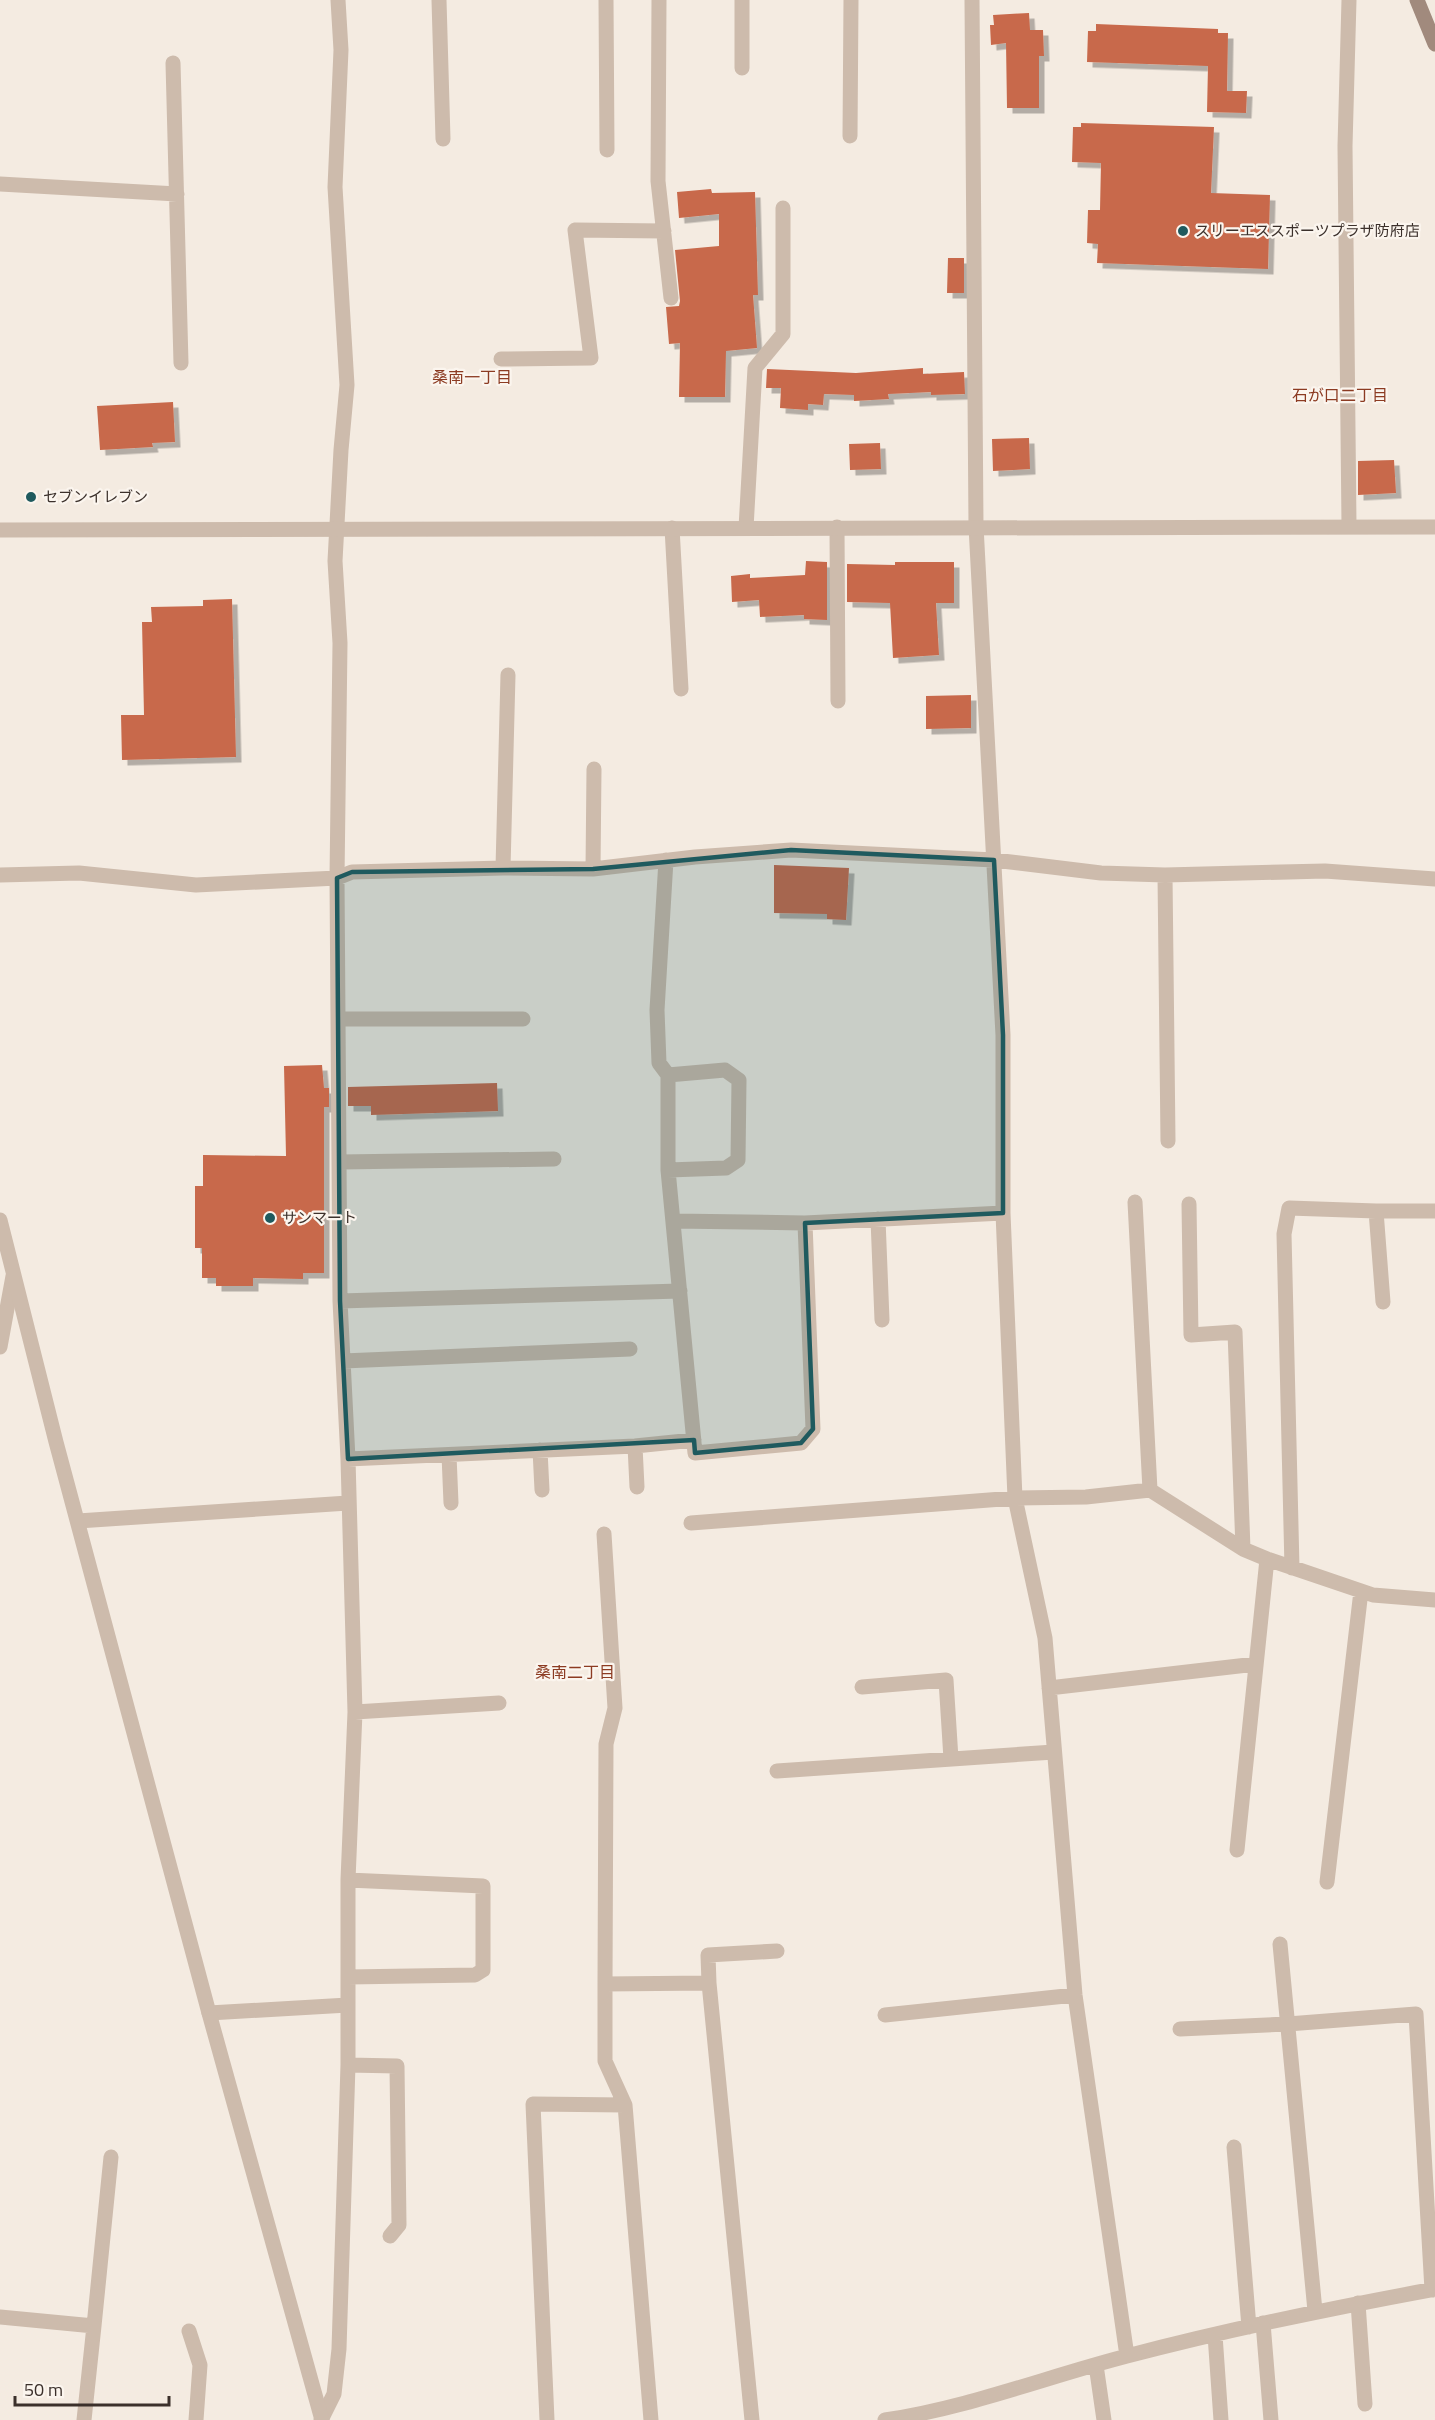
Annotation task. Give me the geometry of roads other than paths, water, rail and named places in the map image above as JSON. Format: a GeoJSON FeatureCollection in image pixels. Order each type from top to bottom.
{"type":"FeatureCollection","features":[{"type":"Feature","properties":{"kind":"main road"},"geometry":{"type":"LineString","coordinates":[[1417,0],[1435,44]]}},
{"type":"Feature","properties":{"kind":"street"},"geometry":{"type":"LineString","coordinates":[[321,2420],[334,2394],[339,2349],[348,2065],[348,1880],[355,1712],[348,1459],[340,1301],[340,1019],[337,878],[340,643],[335,561],[347,385],[335,187],[341,50],[338,0]]}},
{"type":"Feature","properties":{"kind":"street"},"geometry":{"type":"LineString","coordinates":[[439,0],[443,139]]}},
{"type":"Feature","properties":{"kind":"street"},"geometry":{"type":"LineString","coordinates":[[606,0],[607,150]]}},
{"type":"Feature","properties":{"kind":"street"},"geometry":{"type":"LineString","coordinates":[[659,0],[658,181],[671,298]]}},
{"type":"Feature","properties":{"kind":"street"},"geometry":{"type":"LineString","coordinates":[[742,0],[742,68]]}},
{"type":"Feature","properties":{"kind":"street"},"geometry":{"type":"LineString","coordinates":[[849,136],[851,0]]}},
{"type":"Feature","properties":{"kind":"street"},"geometry":{"type":"LineString","coordinates":[[972,0],[976,526],[1003,1035],[1003,1213],[1015,1498],[1045,1638],[1075,1995],[1127,2356]]}},
{"type":"Feature","properties":{"kind":"street"},"geometry":{"type":"LineString","coordinates":[[1349,0],[1345,146],[1349,525]]}},
{"type":"Feature","properties":{"kind":"street"},"geometry":{"type":"LineString","coordinates":[[173,63],[181,363]]}},
{"type":"Feature","properties":{"kind":"street"},"geometry":{"type":"LineString","coordinates":[[0,184],[177,194]]}},
{"type":"Feature","properties":{"kind":"street"},"geometry":{"type":"LineString","coordinates":[[746,528],[755,368],[783,334],[783,208]]}},
{"type":"Feature","properties":{"kind":"street"},"geometry":{"type":"LineString","coordinates":[[501,358],[591,358],[574,230],[664,231]]}},
{"type":"Feature","properties":{"kind":"street"},"geometry":{"type":"LineString","coordinates":[[0,530],[1349,525],[1435,527]]}},
{"type":"Feature","properties":{"kind":"street"},"geometry":{"type":"LineString","coordinates":[[837,527],[838,701]]}},
{"type":"Feature","properties":{"kind":"street"},"geometry":{"type":"LineString","coordinates":[[672,528],[681,689]]}},
{"type":"Feature","properties":{"kind":"street"},"geometry":{"type":"LineString","coordinates":[[503,868],[508,675]]}},
{"type":"Feature","properties":{"kind":"street"},"geometry":{"type":"LineString","coordinates":[[593,869],[594,769]]}},
{"type":"Feature","properties":{"kind":"street"},"geometry":{"type":"LineString","coordinates":[[0,876],[79,873],[196,885],[337,878],[352,872],[503,868],[593,869],[666,860],[791,850],[994,860],[1101,873],[1165,875],[1325,871],[1435,879]]}},
{"type":"Feature","properties":{"kind":"street"},"geometry":{"type":"LineString","coordinates":[[666,860],[657,1010],[659,1063],[668,1075],[668,1170],[695,1453],[801,1443],[813,1429],[805,1223]]}},
{"type":"Feature","properties":{"kind":"street"},"geometry":{"type":"LineString","coordinates":[[1165,875],[1168,1141]]}},
{"type":"Feature","properties":{"kind":"street"},"geometry":{"type":"LineString","coordinates":[[340,1019],[523,1019]]}},
{"type":"Feature","properties":{"kind":"street"},"geometry":{"type":"LineString","coordinates":[[668,1075],[725,1070],[739,1080],[738,1160],[726,1168],[668,1170]]}},
{"type":"Feature","properties":{"kind":"street"},"geometry":{"type":"LineString","coordinates":[[340,1162],[554,1159]]}},
{"type":"Feature","properties":{"kind":"street"},"geometry":{"type":"LineString","coordinates":[[1135,1202],[1150,1490]]}},
{"type":"Feature","properties":{"kind":"street"},"geometry":{"type":"LineString","coordinates":[[1189,1204],[1191,1335],[1235,1332],[1243,1549]]}},
{"type":"Feature","properties":{"kind":"street"},"geometry":{"type":"LineString","coordinates":[[1292,1568],[1284,1234],[1289,1208],[1435,1211]]}},
{"type":"Feature","properties":{"kind":"street"},"geometry":{"type":"LineString","coordinates":[[1376,1211],[1383,1302]]}},
{"type":"Feature","properties":{"kind":"street"},"geometry":{"type":"LineString","coordinates":[[674,1221],[805,1223],[1003,1213]]}},
{"type":"Feature","properties":{"kind":"street"},"geometry":{"type":"LineString","coordinates":[[878,1219],[882,1320]]}},
{"type":"Feature","properties":{"kind":"street"},"geometry":{"type":"LineString","coordinates":[[0,1220],[2,1237],[208,2013],[321,2420]]}},
{"type":"Feature","properties":{"kind":"street"},"geometry":{"type":"LineString","coordinates":[[0,1347],[14,1276]]}},
{"type":"Feature","properties":{"kind":"street"},"geometry":{"type":"LineString","coordinates":[[340,1301],[680,1291]]}},
{"type":"Feature","properties":{"kind":"street"},"geometry":{"type":"LineString","coordinates":[[343,1361],[630,1349]]}},
{"type":"Feature","properties":{"kind":"street"},"geometry":{"type":"LineString","coordinates":[[348,1459],[634,1446],[694,1440]]}},
{"type":"Feature","properties":{"kind":"street"},"geometry":{"type":"LineString","coordinates":[[634,1446],[637,1487]]}},
{"type":"Feature","properties":{"kind":"street"},"geometry":{"type":"LineString","coordinates":[[540,1450],[542,1490]]}},
{"type":"Feature","properties":{"kind":"street"},"geometry":{"type":"LineString","coordinates":[[449,1455],[451,1503]]}},
{"type":"Feature","properties":{"kind":"street"},"geometry":{"type":"LineString","coordinates":[[691,1523],[1015,1498],[1086,1497],[1150,1490],[1243,1549],[1267,1559],[1373,1595],[1435,1600]]}},
{"type":"Feature","properties":{"kind":"street"},"geometry":{"type":"LineString","coordinates":[[78,1521],[348,1503]]}},
{"type":"Feature","properties":{"kind":"street"},"geometry":{"type":"LineString","coordinates":[[604,1534],[615,1708],[606,1744],[605,2061],[626,2105],[651,2420]]}},
{"type":"Feature","properties":{"kind":"street"},"geometry":{"type":"LineString","coordinates":[[1237,1850],[1267,1559]]}},
{"type":"Feature","properties":{"kind":"street"},"geometry":{"type":"LineString","coordinates":[[1327,1882],[1361,1591]]}},
{"type":"Feature","properties":{"kind":"street"},"geometry":{"type":"LineString","coordinates":[[1049,1688],[1256,1664]]}},
{"type":"Feature","properties":{"kind":"street"},"geometry":{"type":"LineString","coordinates":[[862,1687],[946,1680],[951,1759]]}},
{"type":"Feature","properties":{"kind":"street"},"geometry":{"type":"LineString","coordinates":[[355,1712],[499,1703]]}},
{"type":"Feature","properties":{"kind":"street"},"geometry":{"type":"LineString","coordinates":[[777,1771],[1054,1752]]}},
{"type":"Feature","properties":{"kind":"street"},"geometry":{"type":"LineString","coordinates":[[348,1880],[483,1886],[483,1970],[475,1975],[348,1977]]}},
{"type":"Feature","properties":{"kind":"street"},"geometry":{"type":"LineString","coordinates":[[1280,1944],[1315,2311]]}},
{"type":"Feature","properties":{"kind":"street"},"geometry":{"type":"LineString","coordinates":[[752,2420],[708,1955],[777,1952]]}},
{"type":"Feature","properties":{"kind":"street"},"geometry":{"type":"LineString","coordinates":[[605,1984],[709,1983]]}},
{"type":"Feature","properties":{"kind":"street"},"geometry":{"type":"LineString","coordinates":[[885,2015],[1075,1995]]}},
{"type":"Feature","properties":{"kind":"street"},"geometry":{"type":"LineString","coordinates":[[208,2013],[348,2006]]}},
{"type":"Feature","properties":{"kind":"street"},"geometry":{"type":"LineString","coordinates":[[885,2420],[917,2418],[1127,2356],[1256,2325],[1315,2311],[1433,2289],[1416,2014],[1288,2024],[1180,2029]]}},
{"type":"Feature","properties":{"kind":"street"},"geometry":{"type":"LineString","coordinates":[[348,2065],[397,2066],[399,2225],[390,2236]]}},
{"type":"Feature","properties":{"kind":"street"},"geometry":{"type":"LineString","coordinates":[[547,2420],[533,2104],[626,2105]]}},
{"type":"Feature","properties":{"kind":"street"},"geometry":{"type":"LineString","coordinates":[[1234,2147],[1256,2325],[1271,2420]]}},
{"type":"Feature","properties":{"kind":"street"},"geometry":{"type":"LineString","coordinates":[[84,2420],[111,2157]]}},
{"type":"Feature","properties":{"kind":"street"},"geometry":{"type":"LineString","coordinates":[[1358,2303],[1365,2404]]}},
{"type":"Feature","properties":{"kind":"street"},"geometry":{"type":"LineString","coordinates":[[0,2317],[94,2326]]}},
{"type":"Feature","properties":{"kind":"street"},"geometry":{"type":"LineString","coordinates":[[189,2331],[200,2365],[196,2420]]}},
{"type":"Feature","properties":{"kind":"street"},"geometry":{"type":"LineString","coordinates":[[1215,2335],[1221,2420]]}},
{"type":"Feature","properties":{"kind":"street"},"geometry":{"type":"LineString","coordinates":[[1096,2365],[1104,2420]]}},
{"type":"Feature","properties":{"kind":"place","name":"スリーエススポーツプラザ防府店"},"geometry":{"type":"Point","coordinates":[1183,231]}},
{"type":"Feature","properties":{"kind":"place","name":"セブンイレブン"},"geometry":{"type":"Point","coordinates":[31,497]}},
{"type":"Feature","properties":{"kind":"place","name":"サンマート"},"geometry":{"type":"Point","coordinates":[270,1218]}},
{"type":"Feature","properties":{"kind":"district","name":"桑南一丁目"},"geometry":{"type":"Point","coordinates":[472,377]}},
{"type":"Feature","properties":{"kind":"district","name":"石が口二丁目"},"geometry":{"type":"Point","coordinates":[1340,395]}},
{"type":"Feature","properties":{"kind":"district","name":"桑南二丁目"},"geometry":{"type":"Point","coordinates":[575,1672]}}]}
